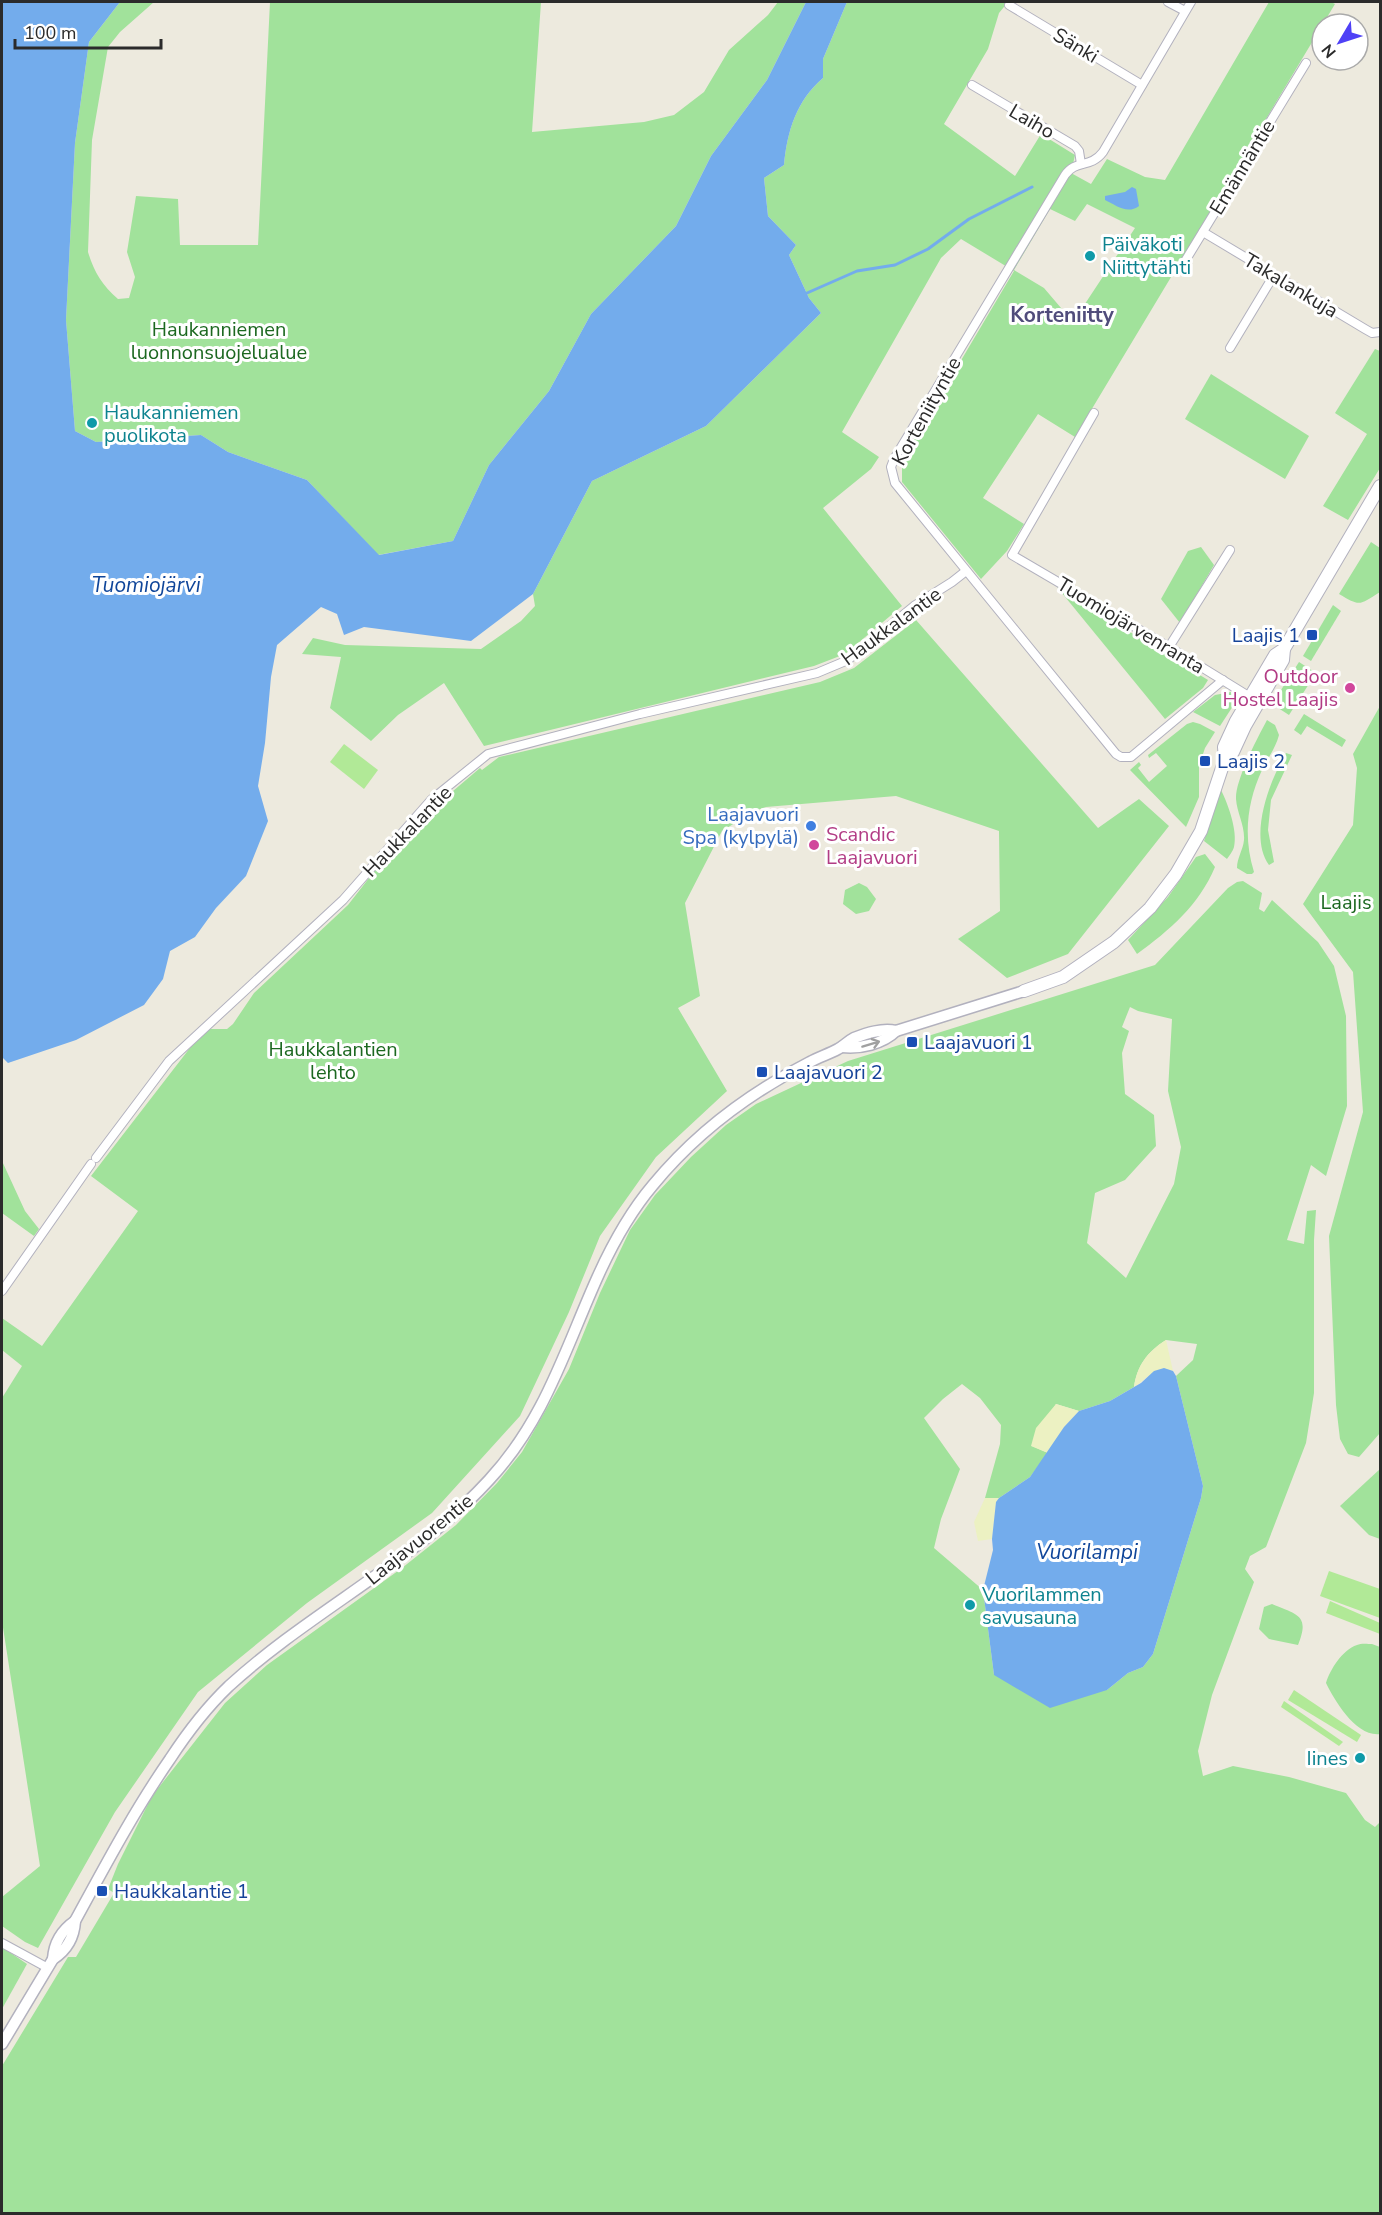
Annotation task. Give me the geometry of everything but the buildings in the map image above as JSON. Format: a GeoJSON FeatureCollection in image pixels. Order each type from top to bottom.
{"type":"FeatureCollection","features":[{"type":"Feature","properties":{"kind":"main road","name":"Laajavuorentie"},"geometry":{"type":"LineString","coordinates":[[1024,991],[1063,976],[1114,942],[1150,908],[1176,874],[1201,831],[1225,759],[1224,747],[1250,697],[1275,655],[1284,648],[1380,486]]}},
{"type":"Feature","properties":{"kind":"main road","name":"Laajavuorentie"},"geometry":{"type":"LineString","coordinates":[[1225,759],[1233,752],[1245,726],[1283,660],[1284,648]]}},
{"type":"Feature","properties":{"kind":"street"},"geometry":{"type":"LineString","coordinates":[[1168,2],[1185,11]]}},
{"type":"Feature","properties":{"kind":"street","name":"Korteniityntie"},"geometry":{"type":"LineString","coordinates":[[1191,2],[1098,158],[1092,163],[1072,167],[1065,175],[891,467],[895,483],[1116,754],[1121,757],[1131,757],[1223,680]]}},
{"type":"Feature","properties":{"kind":"street","name":"Sänki"},"geometry":{"type":"LineString","coordinates":[[1009,5],[1142,85]]}},
{"type":"Feature","properties":{"kind":"street","name":"Emännäntie"},"geometry":{"type":"LineString","coordinates":[[1179,271],[1305,63]]}},
{"type":"Feature","properties":{"kind":"street","name":"Laiho"},"geometry":{"type":"LineString","coordinates":[[972,85],[1075,146],[1079,151],[1081,164]]}},
{"type":"Feature","properties":{"kind":"street","name":"Takalankuja"},"geometry":{"type":"LineString","coordinates":[[1203,232],[1372,333],[1380,332]]}},
{"type":"Feature","properties":{"kind":"street"},"geometry":{"type":"LineString","coordinates":[[1230,348],[1274,275]]}},
{"type":"Feature","properties":{"kind":"street","name":"Tuomiojärvenranta"},"geometry":{"type":"LineString","coordinates":[[1094,413],[1012,555],[1169,646],[1250,697]]}},
{"type":"Feature","properties":{"kind":"street"},"geometry":{"type":"LineString","coordinates":[[1169,646],[1230,550]]}},
{"type":"Feature","properties":{"kind":"street","name":"Haukkalantie"},"geometry":{"type":"LineString","coordinates":[[2,1291],[94,1161],[169,1061],[343,900],[431,800],[488,753],[639,714],[818,673],[848,660],[914,606],[966,571]]}},
{"type":"Feature","properties":{"kind":"street","name":"Laajavuorentie"},"geometry":{"type":"LineString","coordinates":[[2,2044],[51,1964],[63,1953],[69,1943],[74,1933],[75,1921],[146,1794],[188,1732],[208,1708],[228,1687],[267,1654],[416,1547],[456,1515],[507,1459],[548,1395],[599,1275],[636,1208],[652,1185],[688,1149],[750,1096],[800,1067],[842,1047],[855,1049],[888,1039],[896,1031],[1024,991]]}},
{"type":"Feature","properties":{"kind":"street"},"geometry":{"type":"LineString","coordinates":[[2,1943],[51,1964]]}},
{"type":"Feature","properties":{"kind":"green space","name":"Haukanniemen luonnonsuojelualue"},"geometry":{"type":"Polygon","coordinates":[[[120,2],[154,2],[120,32],[108,47],[92,140],[88,252],[99,278],[118,299],[129,298],[135,277],[127,252],[136,196],[178,199],[180,245],[258,245],[270,2],[541,2],[532,132],[644,122],[674,115],[704,92],[729,50],[768,15],[778,2],[806,2],[767,80],[711,156],[676,226],[591,314],[549,391],[489,465],[453,541],[378,555],[307,480],[228,452],[201,435],[96,442],[75,431],[66,320],[75,143],[89,42],[120,2]]]}},
{"type":"Feature","properties":{"kind":"green space"},"geometry":{"type":"Polygon","coordinates":[[[847,2],[1008,2],[999,13],[988,49],[944,124],[1015,176],[1041,134],[1075,155],[1071,173],[1091,184],[1107,159],[1145,177],[1165,180],[1269,2],[1331,2],[1335,4],[1330,12],[1310,12],[1310,46],[1075,437],[1038,414],[983,498],[1024,524],[1007,551],[981,579],[902,482],[902,460],[1014,271],[961,239],[941,258],[842,432],[879,457],[871,469],[823,508],[902,606],[845,654],[814,666],[484,746],[444,683],[398,715],[371,741],[330,708],[341,657],[302,654],[313,638],[345,645],[481,649],[521,621],[535,606],[533,594],[592,481],[706,426],[821,313],[809,298],[789,255],[796,245],[768,216],[764,178],[784,165],[795,117],[806,96],[823,78],[823,59],[847,2]],[[1087,204],[1075,221],[1050,209],[1014,270],[1044,288],[1073,322],[1135,228],[1087,204]]]}},
{"type":"Feature","properties":{"kind":"green space"},"geometry":{"type":"Polygon","coordinates":[[[1375,349],[1380,351],[1380,468],[1348,520],[1323,506],[1367,434],[1335,413],[1375,349]]]}},
{"type":"Feature","properties":{"kind":"green space"},"geometry":{"type":"Polygon","coordinates":[[[1211,374],[1309,436],[1285,479],[1185,419],[1211,374]]]}},
{"type":"Feature","properties":{"kind":"green space"},"geometry":{"type":"Polygon","coordinates":[[[1371,542],[1380,548],[1380,592],[1364,602],[1356,603],[1339,594],[1371,542]]]}},
{"type":"Feature","properties":{"kind":"green space"},"geometry":{"type":"Polygon","coordinates":[[[1201,547],[1214,565],[1180,623],[1161,599],[1188,551],[1201,547]]]}},
{"type":"Feature","properties":{"kind":"green space"},"geometry":{"type":"Polygon","coordinates":[[[1057,587],[1208,680],[1203,688],[1165,719],[1057,587]]]}},
{"type":"Feature","properties":{"kind":"green space"},"geometry":{"type":"Polygon","coordinates":[[[1333,605],[1341,611],[1311,661],[1303,656],[1333,605]]]}},
{"type":"Feature","properties":{"kind":"green space","name":"Haukkalantien lehto"},"geometry":{"type":"Polygon","coordinates":[[[916,620],[1098,828],[1139,799],[1169,826],[1068,954],[1007,978],[958,939],[1000,911],[999,831],[896,796],[766,807],[754,811],[722,831],[685,903],[700,996],[678,1008],[727,1091],[656,1157],[600,1236],[569,1312],[520,1416],[432,1513],[307,1603],[198,1692],[115,1812],[38,1948],[25,1942],[2,1926],[2,1897],[40,1866],[2,1621],[2,1398],[22,1366],[2,1350],[2,1318],[42,1346],[138,1211],[91,1176],[193,1044],[210,1029],[227,1029],[233,1024],[254,993],[348,905],[405,832],[480,768],[482,770],[499,757],[820,682],[854,668],[916,620]]]}},
{"type":"Feature","properties":{"kind":"green space"},"geometry":{"type":"Polygon","coordinates":[[[1299,662],[1316,673],[1289,715],[1272,704],[1299,662]]]}},
{"type":"Feature","properties":{"kind":"green space"},"geometry":{"type":"Polygon","coordinates":[[[1231,692],[1233,706],[1220,726],[1193,712],[1215,695],[1231,692]]]}},
{"type":"Feature","properties":{"kind":"green space","name":"Laajis"},"geometry":{"type":"Polygon","coordinates":[[[1380,706],[1380,1433],[1359,1457],[1348,1454],[1340,1439],[1336,1405],[1329,1236],[1363,1112],[1353,972],[1303,904],[1353,825],[1357,768],[1353,754],[1380,706]]]}},
{"type":"Feature","properties":{"kind":"green space"},"geometry":{"type":"Polygon","coordinates":[[[1304,714],[1346,740],[1342,747],[1307,726],[1301,735],[1294,730],[1304,714]]]}},
{"type":"Feature","properties":{"kind":"green space"},"geometry":{"type":"Polygon","coordinates":[[[1267,720],[1275,725],[1279,735],[1257,782],[1250,807],[1248,846],[1254,872],[1247,874],[1237,868],[1244,835],[1236,799],[1237,791],[1248,759],[1267,720]]]}},
{"type":"Feature","properties":{"kind":"green space"},"geometry":{"type":"Polygon","coordinates":[[[1193,722],[1215,732],[1205,748],[1199,766],[1199,797],[1186,827],[1130,770],[1139,762],[1141,765],[1138,768],[1149,782],[1167,766],[1156,753],[1149,758],[1148,755],[1187,724],[1193,722]]]}},
{"type":"Feature","properties":{"kind":"green space"},"geometry":{"type":"Polygon","coordinates":[[[344,744],[378,770],[364,789],[330,762],[344,744]]]}},
{"type":"Feature","properties":{"kind":"green space"},"geometry":{"type":"Polygon","coordinates":[[[1286,753],[1292,755],[1271,800],[1268,830],[1274,862],[1269,865],[1263,853],[1261,824],[1268,793],[1286,753]]]}},
{"type":"Feature","properties":{"kind":"green space"},"geometry":{"type":"Polygon","coordinates":[[[1221,790],[1235,833],[1234,847],[1227,859],[1204,841],[1221,790]]]}},
{"type":"Feature","properties":{"kind":"green space"},"geometry":{"type":"Polygon","coordinates":[[[1205,854],[1215,867],[1201,893],[1172,926],[1137,954],[1128,940],[1168,897],[1196,857],[1205,854]]]}},
{"type":"Feature","properties":{"kind":"green space"},"geometry":{"type":"Polygon","coordinates":[[[1243,881],[1262,893],[1259,909],[1264,912],[1272,900],[1318,942],[1334,966],[1346,1016],[1347,1106],[1326,1176],[1311,1165],[1287,1240],[1304,1244],[1307,1211],[1316,1210],[1314,1393],[1306,1443],[1266,1547],[1250,1556],[1245,1569],[1254,1582],[1212,1695],[1198,1751],[1203,1776],[1233,1766],[1289,1777],[1346,1793],[1365,1820],[1375,1827],[1380,1822],[1380,2213],[2,2213],[2,2066],[68,1957],[76,1957],[114,1893],[108,1889],[152,1796],[225,1703],[267,1665],[402,1568],[456,1525],[497,1483],[522,1452],[569,1369],[600,1293],[630,1230],[655,1195],[726,1125],[756,1104],[848,1061],[1155,965],[1228,888],[1243,881]],[[1130,1007],[1122,1027],[1129,1031],[1122,1053],[1125,1094],[1154,1115],[1156,1146],[1125,1180],[1095,1193],[1087,1243],[1126,1278],[1174,1184],[1181,1147],[1168,1091],[1172,1019],[1130,1007]],[[1166,1340],[1153,1349],[1144,1360],[1134,1387],[1110,1401],[1079,1411],[1056,1404],[1032,1446],[1048,1453],[1030,1477],[999,1498],[985,1498],[1000,1444],[1001,1425],[980,1398],[962,1384],[924,1418],[960,1469],[941,1519],[934,1548],[983,1590],[994,1675],[1107,1690],[1128,1673],[1143,1667],[1153,1654],[1203,1486],[1176,1376],[1193,1360],[1197,1344],[1166,1340]]]}},
{"type":"Feature","properties":{"kind":"green space"},"geometry":{"type":"Polygon","coordinates":[[[859,883],[867,887],[876,899],[869,911],[856,914],[843,904],[845,890],[859,883]]]}},
{"type":"Feature","properties":{"kind":"green space"},"geometry":{"type":"Polygon","coordinates":[[[2,1161],[25,1211],[39,1229],[34,1236],[2,1213],[2,1161]]]}},
{"type":"Feature","properties":{"kind":"green space"},"geometry":{"type":"Polygon","coordinates":[[[1380,1469],[1380,1539],[1369,1535],[1340,1506],[1380,1469]]]}},
{"type":"Feature","properties":{"kind":"green space"},"geometry":{"type":"Polygon","coordinates":[[[1329,1571],[1380,1589],[1380,1618],[1320,1596],[1329,1571]]]}},
{"type":"Feature","properties":{"kind":"green space"},"geometry":{"type":"Polygon","coordinates":[[[1330,1601],[1380,1623],[1380,1634],[1326,1613],[1330,1601]]]}},
{"type":"Feature","properties":{"kind":"green space"},"geometry":{"type":"Polygon","coordinates":[[[1272,1604],[1299,1617],[1303,1627],[1298,1645],[1269,1639],[1259,1629],[1264,1607],[1272,1604]]]}},
{"type":"Feature","properties":{"kind":"green space"},"geometry":{"type":"Polygon","coordinates":[[[1359,1644],[1372,1644],[1380,1647],[1380,1734],[1363,1730],[1355,1724],[1341,1708],[1326,1683],[1330,1672],[1346,1651],[1359,1644]]]}},
{"type":"Feature","properties":{"kind":"green space"},"geometry":{"type":"Polygon","coordinates":[[[1294,1690],[1361,1735],[1357,1742],[1288,1700],[1294,1690]]]}},
{"type":"Feature","properties":{"kind":"green space"},"geometry":{"type":"Polygon","coordinates":[[[1284,1701],[1343,1742],[1339,1746],[1281,1707],[1284,1701]]]}},
{"type":"Feature","properties":{"kind":"green space"},"geometry":{"type":"Polygon","coordinates":[[[2,1947],[27,1964],[2,2009],[2,1947]]]}},
{"type":"Feature","properties":{"kind":"sand"},"geometry":{"type":"Polygon","coordinates":[[[1166,1340],[1173,1371],[1162,1369],[1152,1373],[1134,1387],[1144,1360],[1153,1349],[1166,1340]]]}},
{"type":"Feature","properties":{"kind":"sand"},"geometry":{"type":"Polygon","coordinates":[[[1056,1404],[1079,1411],[1064,1427],[1048,1453],[1031,1446],[1036,1428],[1056,1404]]]}},
{"type":"Feature","properties":{"kind":"sand"},"geometry":{"type":"Polygon","coordinates":[[[985,1498],[999,1498],[996,1503],[992,1539],[978,1541],[974,1522],[985,1498]]]}},
{"type":"Feature","properties":{"kind":"water","name":"Tuomiojärvi"},"geometry":{"type":"Polygon","coordinates":[[[2,2],[120,2],[89,42],[75,143],[66,320],[75,431],[96,442],[201,435],[228,452],[307,480],[379,555],[453,541],[489,465],[549,391],[591,314],[676,226],[711,156],[767,80],[806,2],[847,2],[823,59],[823,78],[806,96],[795,117],[784,165],[764,178],[768,216],[796,245],[789,255],[809,298],[821,313],[706,426],[592,481],[533,594],[471,641],[364,627],[344,635],[337,614],[321,607],[277,645],[258,786],[268,821],[246,876],[216,908],[195,937],[170,951],[163,979],[144,1005],[76,1040],[8,1063],[2,1057],[2,2]]]}},
{"type":"Feature","properties":{"kind":"water"},"geometry":{"type":"Polygon","coordinates":[[[1132,187],[1136,189],[1139,206],[1135,209],[1122,208],[1105,200],[1105,196],[1125,192],[1132,187]]]}},
{"type":"Feature","properties":{"kind":"water","name":"Vuorilampi"},"geometry":{"type":"Polygon","coordinates":[[[1164,1368],[1173,1371],[1176,1376],[1203,1486],[1153,1654],[1143,1667],[1128,1673],[1107,1690],[1050,1708],[994,1675],[983,1590],[993,1550],[996,1502],[1030,1477],[1064,1427],[1079,1411],[1110,1401],[1141,1383],[1154,1371],[1164,1368]]]}},
{"type":"Feature","properties":{"kind":"waterway"},"geometry":{"type":"LineString","coordinates":[[807,293],[857,271],[895,265],[928,249],[969,219],[1032,187]]}},
{"type":"Feature","properties":{"kind":"place","name":"Päiväkoti Niittytähti"},"geometry":{"type":"Point","coordinates":[1090,256]}},
{"type":"Feature","properties":{"kind":"place","name":"Haukanniemen puolikota"},"geometry":{"type":"Point","coordinates":[92,423]}},
{"type":"Feature","properties":{"kind":"place","name":"Laajis 1"},"geometry":{"type":"Point","coordinates":[1312,635]}},
{"type":"Feature","properties":{"kind":"place","name":"Outdoor Hostel Laajis"},"geometry":{"type":"Point","coordinates":[1350,688]}},
{"type":"Feature","properties":{"kind":"place","name":"Laajis 2"},"geometry":{"type":"Point","coordinates":[1205,761]}},
{"type":"Feature","properties":{"kind":"place","name":"Laajavuori Spa (kylpylä)"},"geometry":{"type":"Point","coordinates":[811,826]}},
{"type":"Feature","properties":{"kind":"place","name":"Scandic Laajavuori"},"geometry":{"type":"Point","coordinates":[814,845]}},
{"type":"Feature","properties":{"kind":"place","name":"Laajavuori 1"},"geometry":{"type":"Point","coordinates":[912,1042]}},
{"type":"Feature","properties":{"kind":"place","name":"Laajavuori 2"},"geometry":{"type":"Point","coordinates":[762,1072]}},
{"type":"Feature","properties":{"kind":"place","name":"Vuorilammen savusauna"},"geometry":{"type":"Point","coordinates":[970,1605]}},
{"type":"Feature","properties":{"kind":"place","name":"Iines"},"geometry":{"type":"Point","coordinates":[1360,1758]}},
{"type":"Feature","properties":{"kind":"place","name":"Haukkalantie 1"},"geometry":{"type":"Point","coordinates":[102,1891]}},
{"type":"Feature","properties":{"kind":"district","name":"Korteniitty"},"geometry":{"type":"Point","coordinates":[1062,315]}}]}
